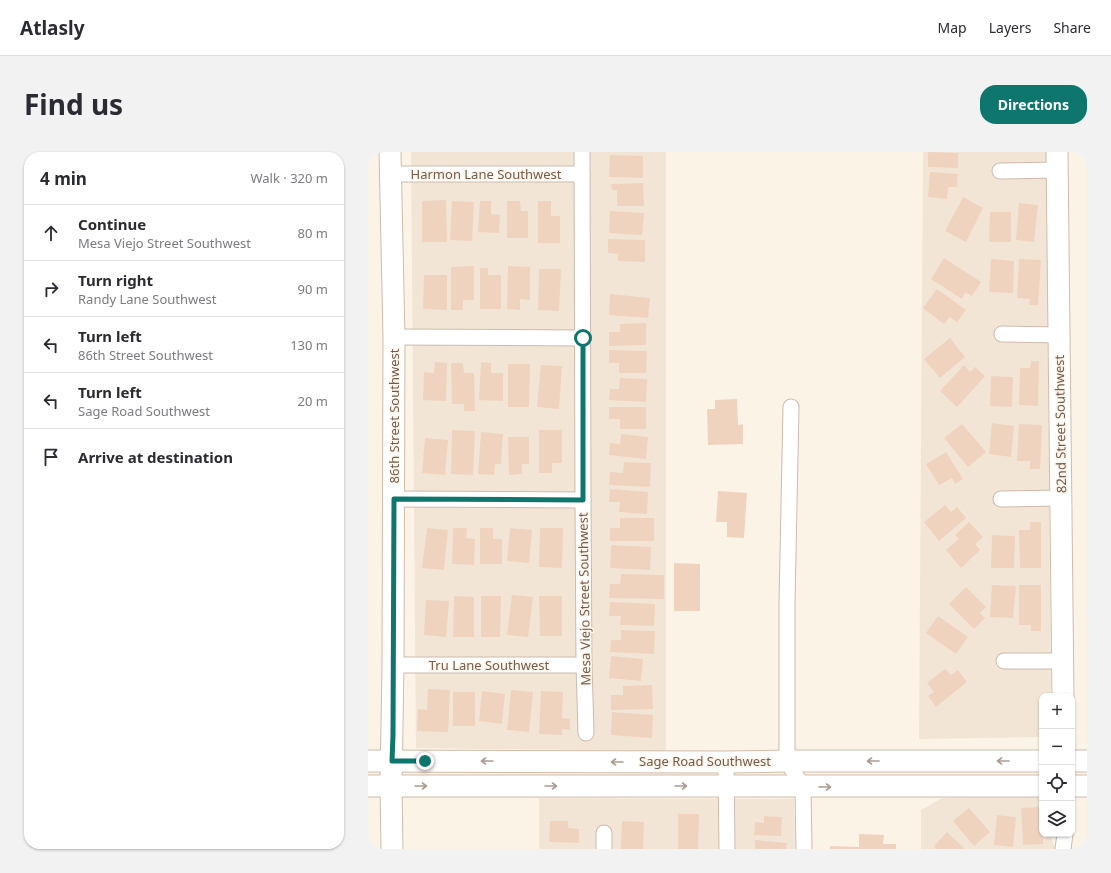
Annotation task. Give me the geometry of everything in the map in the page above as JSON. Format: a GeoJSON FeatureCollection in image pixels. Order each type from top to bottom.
{"type":"FeatureCollection","features":[{"type":"Feature","properties":{"kind":"street","name":"86th Street Southwest"},"geometry":{"type":"LineString","coordinates":[[390,152],[394,337],[394,665],[391,786],[392,849]]}},
{"type":"Feature","properties":{"kind":"street","name":"Mesa Viejo Street Southwest"},"geometry":{"type":"LineString","coordinates":[[582,152],[584,665],[586,733]]}},
{"type":"Feature","properties":{"kind":"street"},"geometry":{"type":"LineString","coordinates":[[1000,171],[1057,161]]}},
{"type":"Feature","properties":{"kind":"street","name":"82nd Street Southwest"},"geometry":{"type":"LineString","coordinates":[[1057,161],[1063,693]]}},
{"type":"Feature","properties":{"kind":"street","name":"Harmon Lane Southwest"},"geometry":{"type":"LineString","coordinates":[[390,174],[582,174]]}},
{"type":"Feature","properties":{"kind":"street"},"geometry":{"type":"LineString","coordinates":[[1002,334],[1059,335]]}},
{"type":"Feature","properties":{"kind":"street"},"geometry":{"type":"LineString","coordinates":[[394,337],[583,338]]}},
{"type":"Feature","properties":{"kind":"street"},"geometry":{"type":"LineString","coordinates":[[792,406],[787,595],[787,761],[803,787],[804,849]]}},
{"type":"Feature","properties":{"kind":"street"},"geometry":{"type":"LineString","coordinates":[[1001,499],[1060,498]]}},
{"type":"Feature","properties":{"kind":"street"},"geometry":{"type":"LineString","coordinates":[[394,499],[583,500]]}},
{"type":"Feature","properties":{"kind":"street"},"geometry":{"type":"LineString","coordinates":[[1004,661],[1063,661]]}},
{"type":"Feature","properties":{"kind":"street","name":"Tru Lane Southwest"},"geometry":{"type":"LineString","coordinates":[[394,665],[584,665]]}},
{"type":"Feature","properties":{"kind":"street","name":"Sage Road Southwest"},"geometry":{"type":"LineString","coordinates":[[368,761],[1039,761]]}},
{"type":"Feature","properties":{"kind":"street"},"geometry":{"type":"LineString","coordinates":[[1075,761],[1087,761]]}},
{"type":"Feature","properties":{"kind":"street"},"geometry":{"type":"LineString","coordinates":[[726,762],[727,849]]}},
{"type":"Feature","properties":{"kind":"street","name":"Sage Road Southwest"},"geometry":{"type":"LineString","coordinates":[[368,786],[1039,786]]}},
{"type":"Feature","properties":{"kind":"street"},"geometry":{"type":"LineString","coordinates":[[1075,786],[1087,786]]}},
{"type":"Feature","properties":{"kind":"street"},"geometry":{"type":"LineString","coordinates":[[604,833],[604,849]]}},
{"type":"Feature","properties":{"kind":"street"},"geometry":{"type":"LineString","coordinates":[[1063,849],[1065,837]]}},
{"type":"Feature","properties":{"kind":"shaded area"},"geometry":{"type":"Polygon","coordinates":[[[411,152],[666,152],[666,751],[416,748],[411,152]]]}},
{"type":"Feature","properties":{"kind":"shaded area"},"geometry":{"type":"Polygon","coordinates":[[[923,152],[1046,152],[1051,693],[1039,693],[1039,737],[919,739],[923,152]]]}},
{"type":"Feature","properties":{"kind":"shaded area"},"geometry":{"type":"Polygon","coordinates":[[[1039,795],[1039,837],[1051,837],[1056,849],[921,849],[921,810],[942,798],[1039,795]]]}},
{"type":"Feature","properties":{"kind":"shaded area"},"geometry":{"type":"Polygon","coordinates":[[[539,798],[794,799],[795,849],[539,849],[539,798]]]}},
{"type":"Feature","properties":{"kind":"building"},"geometry":{"type":"Polygon","coordinates":[[[928,152],[958,153],[958,168],[928,167],[928,152]]]}},
{"type":"Feature","properties":{"kind":"building"},"geometry":{"type":"Polygon","coordinates":[[[610,155],[643,156],[643,178],[609,177],[610,155]]]}},
{"type":"Feature","properties":{"kind":"building"},"geometry":{"type":"Polygon","coordinates":[[[930,172],[958,174],[957,187],[948,187],[947,199],[928,197],[930,172]]]}},
{"type":"Feature","properties":{"kind":"building"},"geometry":{"type":"Polygon","coordinates":[[[643,183],[644,206],[617,206],[617,190],[612,190],[611,184],[643,183]]]}},
{"type":"Feature","properties":{"kind":"building"},"geometry":{"type":"Polygon","coordinates":[[[963,197],[983,208],[966,242],[945,231],[963,197]]]}},
{"type":"Feature","properties":{"kind":"building"},"geometry":{"type":"Polygon","coordinates":[[[446,200],[447,242],[422,242],[422,201],[446,200]]]}},
{"type":"Feature","properties":{"kind":"building"},"geometry":{"type":"Polygon","coordinates":[[[452,201],[474,202],[472,241],[450,240],[452,201]]]}},
{"type":"Feature","properties":{"kind":"building"},"geometry":{"type":"Polygon","coordinates":[[[480,201],[491,201],[491,214],[500,215],[499,233],[478,232],[480,201]]]}},
{"type":"Feature","properties":{"kind":"building"},"geometry":{"type":"Polygon","coordinates":[[[507,201],[520,201],[521,211],[528,211],[528,238],[507,238],[507,201]]]}},
{"type":"Feature","properties":{"kind":"building"},"geometry":{"type":"Polygon","coordinates":[[[538,201],[551,201],[551,216],[560,216],[560,243],[538,243],[538,201]]]}},
{"type":"Feature","properties":{"kind":"building"},"geometry":{"type":"Polygon","coordinates":[[[1019,203],[1038,205],[1034,242],[1016,240],[1019,203]]]}},
{"type":"Feature","properties":{"kind":"building"},"geometry":{"type":"Polygon","coordinates":[[[610,211],[644,213],[642,235],[609,233],[610,211]]]}},
{"type":"Feature","properties":{"kind":"building"},"geometry":{"type":"Polygon","coordinates":[[[990,212],[1011,212],[1011,242],[989,242],[990,212]]]}},
{"type":"Feature","properties":{"kind":"building"},"geometry":{"type":"Polygon","coordinates":[[[608,239],[645,240],[645,262],[618,261],[618,254],[608,253],[608,239]]]}},
{"type":"Feature","properties":{"kind":"building"},"geometry":{"type":"Polygon","coordinates":[[[944,258],[981,282],[972,296],[965,292],[962,299],[931,279],[944,258]]]}},
{"type":"Feature","properties":{"kind":"building"},"geometry":{"type":"Polygon","coordinates":[[[991,259],[1014,261],[1013,293],[989,292],[991,259]]]}},
{"type":"Feature","properties":{"kind":"building"},"geometry":{"type":"Polygon","coordinates":[[[1019,259],[1041,260],[1038,305],[1029,305],[1030,299],[1017,298],[1019,259]]]}},
{"type":"Feature","properties":{"kind":"building"},"geometry":{"type":"Polygon","coordinates":[[[474,266],[474,300],[463,300],[463,310],[451,310],[451,267],[474,266]]]}},
{"type":"Feature","properties":{"kind":"building"},"geometry":{"type":"Polygon","coordinates":[[[508,266],[530,267],[530,300],[520,299],[520,310],[507,309],[508,266]]]}},
{"type":"Feature","properties":{"kind":"building"},"geometry":{"type":"Polygon","coordinates":[[[480,268],[488,268],[488,275],[501,275],[501,309],[480,309],[480,268]]]}},
{"type":"Feature","properties":{"kind":"building"},"geometry":{"type":"Polygon","coordinates":[[[539,269],[561,269],[559,311],[538,310],[539,269]]]}},
{"type":"Feature","properties":{"kind":"building"},"geometry":{"type":"Polygon","coordinates":[[[424,275],[447,275],[447,310],[423,309],[424,275]]]}},
{"type":"Feature","properties":{"kind":"building"},"geometry":{"type":"Polygon","coordinates":[[[937,289],[966,310],[957,322],[950,317],[944,324],[923,308],[937,289]]]}},
{"type":"Feature","properties":{"kind":"building"},"geometry":{"type":"Polygon","coordinates":[[[610,294],[650,298],[648,318],[609,315],[610,294]]]}},
{"type":"Feature","properties":{"kind":"building"},"geometry":{"type":"Polygon","coordinates":[[[646,323],[646,345],[609,346],[609,332],[620,332],[620,324],[646,323]]]}},
{"type":"Feature","properties":{"kind":"building"},"geometry":{"type":"Polygon","coordinates":[[[950,338],[965,357],[940,378],[924,359],[950,338]]]}},
{"type":"Feature","properties":{"kind":"building"},"geometry":{"type":"Polygon","coordinates":[[[609,350],[647,351],[646,373],[619,373],[619,363],[609,363],[609,350]]]}},
{"type":"Feature","properties":{"kind":"building"},"geometry":{"type":"Polygon","coordinates":[[[1031,361],[1039,361],[1038,406],[1019,405],[1020,368],[1030,368],[1031,361]]]}},
{"type":"Feature","properties":{"kind":"building"},"geometry":{"type":"Polygon","coordinates":[[[435,362],[447,363],[446,401],[423,400],[424,372],[434,373],[435,362]]]}},
{"type":"Feature","properties":{"kind":"building"},"geometry":{"type":"Polygon","coordinates":[[[481,362],[491,363],[491,373],[503,373],[503,401],[479,400],[481,362]]]}},
{"type":"Feature","properties":{"kind":"building"},"geometry":{"type":"Polygon","coordinates":[[[451,363],[463,363],[464,373],[474,373],[475,411],[464,411],[464,404],[452,404],[451,363]]]}},
{"type":"Feature","properties":{"kind":"building"},"geometry":{"type":"Polygon","coordinates":[[[508,364],[530,364],[529,407],[508,407],[508,364]]]}},
{"type":"Feature","properties":{"kind":"building"},"geometry":{"type":"Polygon","coordinates":[[[541,365],[562,366],[559,409],[537,407],[541,365]]]}},
{"type":"Feature","properties":{"kind":"building"},"geometry":{"type":"Polygon","coordinates":[[[964,365],[970,372],[975,367],[985,376],[957,407],[940,391],[964,365]]]}},
{"type":"Feature","properties":{"kind":"building"},"geometry":{"type":"Polygon","coordinates":[[[991,376],[1013,377],[1012,407],[990,406],[991,376]]]}},
{"type":"Feature","properties":{"kind":"building"},"geometry":{"type":"Polygon","coordinates":[[[620,378],[647,379],[646,402],[609,400],[610,389],[619,389],[620,378]]]}},
{"type":"Feature","properties":{"kind":"building"},"geometry":{"type":"Polygon","coordinates":[[[737,399],[738,425],[743,424],[743,444],[708,445],[707,409],[715,409],[715,400],[737,399]]]}},
{"type":"Feature","properties":{"kind":"building"},"geometry":{"type":"Polygon","coordinates":[[[609,407],[646,407],[646,429],[620,429],[620,419],[609,419],[609,407]]]}},
{"type":"Feature","properties":{"kind":"building"},"geometry":{"type":"Polygon","coordinates":[[[992,423],[1014,426],[1011,457],[989,454],[992,423]]]}},
{"type":"Feature","properties":{"kind":"building"},"geometry":{"type":"Polygon","coordinates":[[[962,424],[986,452],[968,467],[944,438],[962,424]]]}},
{"type":"Feature","properties":{"kind":"building"},"geometry":{"type":"Polygon","coordinates":[[[1019,424],[1042,425],[1040,469],[1030,469],[1030,461],[1017,461],[1019,424]]]}},
{"type":"Feature","properties":{"kind":"building"},"geometry":{"type":"Polygon","coordinates":[[[452,430],[475,431],[473,475],[451,474],[452,430]]]}},
{"type":"Feature","properties":{"kind":"building"},"geometry":{"type":"Polygon","coordinates":[[[539,430],[562,430],[562,463],[552,463],[552,473],[539,473],[539,430]]]}},
{"type":"Feature","properties":{"kind":"building"},"geometry":{"type":"Polygon","coordinates":[[[481,432],[503,434],[501,464],[495,464],[494,475],[478,474],[481,432]]]}},
{"type":"Feature","properties":{"kind":"building"},"geometry":{"type":"Polygon","coordinates":[[[621,434],[648,437],[646,459],[609,455],[610,443],[620,444],[621,434]]]}},
{"type":"Feature","properties":{"kind":"building"},"geometry":{"type":"Polygon","coordinates":[[[508,437],[529,437],[529,464],[522,464],[522,474],[509,475],[508,437]]]}},
{"type":"Feature","properties":{"kind":"building"},"geometry":{"type":"Polygon","coordinates":[[[425,438],[448,440],[445,475],[422,473],[425,438]]]}},
{"type":"Feature","properties":{"kind":"building"},"geometry":{"type":"Polygon","coordinates":[[[946,452],[963,479],[955,484],[952,478],[939,485],[926,464],[946,452]]]}},
{"type":"Feature","properties":{"kind":"building"},"geometry":{"type":"Polygon","coordinates":[[[624,462],[651,463],[650,487],[609,485],[610,472],[623,473],[624,462]]]}},
{"type":"Feature","properties":{"kind":"building"},"geometry":{"type":"Polygon","coordinates":[[[610,489],[648,492],[647,514],[619,512],[620,502],[609,502],[610,489]]]}},
{"type":"Feature","properties":{"kind":"building"},"geometry":{"type":"Polygon","coordinates":[[[718,491],[747,493],[744,538],[727,537],[727,522],[716,522],[718,491]]]}},
{"type":"Feature","properties":{"kind":"building"},"geometry":{"type":"Polygon","coordinates":[[[945,505],[951,512],[957,507],[966,518],[939,541],[924,522],[945,505]]]}},
{"type":"Feature","properties":{"kind":"building"},"geometry":{"type":"Polygon","coordinates":[[[620,518],[654,518],[654,541],[610,541],[610,528],[620,528],[620,518]]]}},
{"type":"Feature","properties":{"kind":"building"},"geometry":{"type":"Polygon","coordinates":[[[969,522],[983,537],[975,544],[980,550],[961,568],[946,550],[959,539],[955,535],[969,522]]]}},
{"type":"Feature","properties":{"kind":"building"},"geometry":{"type":"Polygon","coordinates":[[[1030,522],[1041,522],[1041,568],[1020,568],[1019,530],[1030,530],[1030,522]]]}},
{"type":"Feature","properties":{"kind":"building"},"geometry":{"type":"Polygon","coordinates":[[[427,528],[448,530],[444,570],[422,568],[427,528]]]}},
{"type":"Feature","properties":{"kind":"building"},"geometry":{"type":"Polygon","coordinates":[[[453,528],[467,528],[466,538],[475,539],[474,565],[452,564],[453,528]]]}},
{"type":"Feature","properties":{"kind":"building"},"geometry":{"type":"Polygon","coordinates":[[[480,528],[493,528],[493,539],[502,539],[502,564],[480,564],[480,528]]]}},
{"type":"Feature","properties":{"kind":"building"},"geometry":{"type":"Polygon","coordinates":[[[510,528],[532,530],[529,563],[507,561],[510,528]]]}},
{"type":"Feature","properties":{"kind":"building"},"geometry":{"type":"Polygon","coordinates":[[[540,528],[563,528],[562,568],[539,567],[540,528]]]}},
{"type":"Feature","properties":{"kind":"building"},"geometry":{"type":"Polygon","coordinates":[[[992,535],[1015,536],[1014,568],[991,568],[992,535]]]}},
{"type":"Feature","properties":{"kind":"building"},"geometry":{"type":"Polygon","coordinates":[[[611,545],[651,547],[650,570],[610,568],[611,545]]]}},
{"type":"Feature","properties":{"kind":"building"},"geometry":{"type":"Polygon","coordinates":[[[674,563],[700,564],[700,611],[674,611],[674,563]]]}},
{"type":"Feature","properties":{"kind":"building"},"geometry":{"type":"Polygon","coordinates":[[[621,574],[664,575],[664,599],[609,598],[610,584],[620,584],[621,574]]]}},
{"type":"Feature","properties":{"kind":"building"},"geometry":{"type":"Polygon","coordinates":[[[992,585],[1016,586],[1013,618],[990,617],[992,585]]]}},
{"type":"Feature","properties":{"kind":"building"},"geometry":{"type":"Polygon","coordinates":[[[1019,585],[1041,585],[1041,631],[1031,631],[1031,625],[1019,625],[1019,585]]]}},
{"type":"Feature","properties":{"kind":"building"},"geometry":{"type":"Polygon","coordinates":[[[966,587],[986,607],[980,613],[985,618],[974,629],[949,604],[966,587]]]}},
{"type":"Feature","properties":{"kind":"building"},"geometry":{"type":"Polygon","coordinates":[[[512,595],[533,597],[528,637],[507,635],[512,595]]]}},
{"type":"Feature","properties":{"kind":"building"},"geometry":{"type":"Polygon","coordinates":[[[454,596],[474,597],[474,637],[453,637],[454,596]]]}},
{"type":"Feature","properties":{"kind":"building"},"geometry":{"type":"Polygon","coordinates":[[[481,596],[501,596],[500,637],[481,637],[481,596]]]}},
{"type":"Feature","properties":{"kind":"building"},"geometry":{"type":"Polygon","coordinates":[[[539,596],[562,596],[562,636],[540,636],[539,596]]]}},
{"type":"Feature","properties":{"kind":"building"},"geometry":{"type":"Polygon","coordinates":[[[426,600],[449,601],[446,637],[424,635],[426,600]]]}},
{"type":"Feature","properties":{"kind":"building"},"geometry":{"type":"Polygon","coordinates":[[[610,602],[655,604],[654,626],[620,625],[621,616],[609,616],[610,602]]]}},
{"type":"Feature","properties":{"kind":"building"},"geometry":{"type":"Polygon","coordinates":[[[938,616],[968,637],[956,654],[926,633],[938,616]]]}},
{"type":"Feature","properties":{"kind":"building"},"geometry":{"type":"Polygon","coordinates":[[[621,630],[655,631],[654,654],[610,652],[611,640],[621,640],[621,630]]]}},
{"type":"Feature","properties":{"kind":"building"},"geometry":{"type":"Polygon","coordinates":[[[611,656],[643,659],[641,681],[609,678],[611,656]]]}},
{"type":"Feature","properties":{"kind":"building"},"geometry":{"type":"Polygon","coordinates":[[[945,669],[951,675],[958,670],[967,682],[936,707],[928,696],[934,692],[927,683],[945,669]]]}},
{"type":"Feature","properties":{"kind":"building"},"geometry":{"type":"Polygon","coordinates":[[[652,685],[653,709],[611,710],[611,695],[623,695],[623,686],[652,685]]]}},
{"type":"Feature","properties":{"kind":"building"},"geometry":{"type":"Polygon","coordinates":[[[428,689],[450,690],[448,732],[417,731],[418,709],[427,710],[428,689]]]}},
{"type":"Feature","properties":{"kind":"building"},"geometry":{"type":"Polygon","coordinates":[[[511,690],[533,692],[529,732],[507,730],[511,690]]]}},
{"type":"Feature","properties":{"kind":"building"},"geometry":{"type":"Polygon","coordinates":[[[482,691],[505,694],[502,724],[479,721],[482,691]]]}},
{"type":"Feature","properties":{"kind":"building"},"geometry":{"type":"Polygon","coordinates":[[[541,691],[563,692],[562,718],[570,719],[570,730],[562,729],[562,735],[539,734],[541,691]]]}},
{"type":"Feature","properties":{"kind":"building"},"geometry":{"type":"Polygon","coordinates":[[[453,692],[475,692],[475,726],[453,726],[453,692]]]}},
{"type":"Feature","properties":{"kind":"building"},"geometry":{"type":"Polygon","coordinates":[[[612,712],[653,715],[652,738],[611,735],[612,712]]]}},
{"type":"Feature","properties":{"kind":"building"},"geometry":{"type":"Polygon","coordinates":[[[1039,807],[1039,837],[1043,837],[1043,844],[1023,845],[1021,808],[1039,807]]]}},
{"type":"Feature","properties":{"kind":"building"},"geometry":{"type":"Polygon","coordinates":[[[969,808],[990,832],[974,846],[953,821],[969,808]]]}},
{"type":"Feature","properties":{"kind":"building"},"geometry":{"type":"Polygon","coordinates":[[[678,814],[699,814],[698,849],[678,849],[678,814]]]}},
{"type":"Feature","properties":{"kind":"building"},"geometry":{"type":"Polygon","coordinates":[[[997,815],[1016,817],[1013,847],[994,845],[997,815]]]}},
{"type":"Feature","properties":{"kind":"building"},"geometry":{"type":"Polygon","coordinates":[[[764,816],[782,817],[781,836],[754,835],[755,822],[764,823],[764,816]]]}},
{"type":"Feature","properties":{"kind":"building"},"geometry":{"type":"Polygon","coordinates":[[[550,821],[568,821],[568,828],[579,829],[579,843],[549,842],[550,821]]]}},
{"type":"Feature","properties":{"kind":"building"},"geometry":{"type":"Polygon","coordinates":[[[622,821],[644,822],[643,849],[621,849],[622,821]]]}},
{"type":"Feature","properties":{"kind":"building"},"geometry":{"type":"Polygon","coordinates":[[[947,832],[965,849],[936,849],[934,846],[947,832]]]}},
{"type":"Feature","properties":{"kind":"building"},"geometry":{"type":"Polygon","coordinates":[[[859,834],[884,835],[883,844],[896,844],[896,849],[830,849],[830,846],[859,847],[859,834]]]}},
{"type":"Feature","properties":{"kind":"building"},"geometry":{"type":"Polygon","coordinates":[[[755,840],[787,843],[786,849],[755,849],[755,840]]]}},
{"type":"Feature","properties":{"kind":"route"},"geometry":{"type":"LineString","coordinates":[[425,761],[392,761],[394,499],[583,500],[583,338]]}}]}
